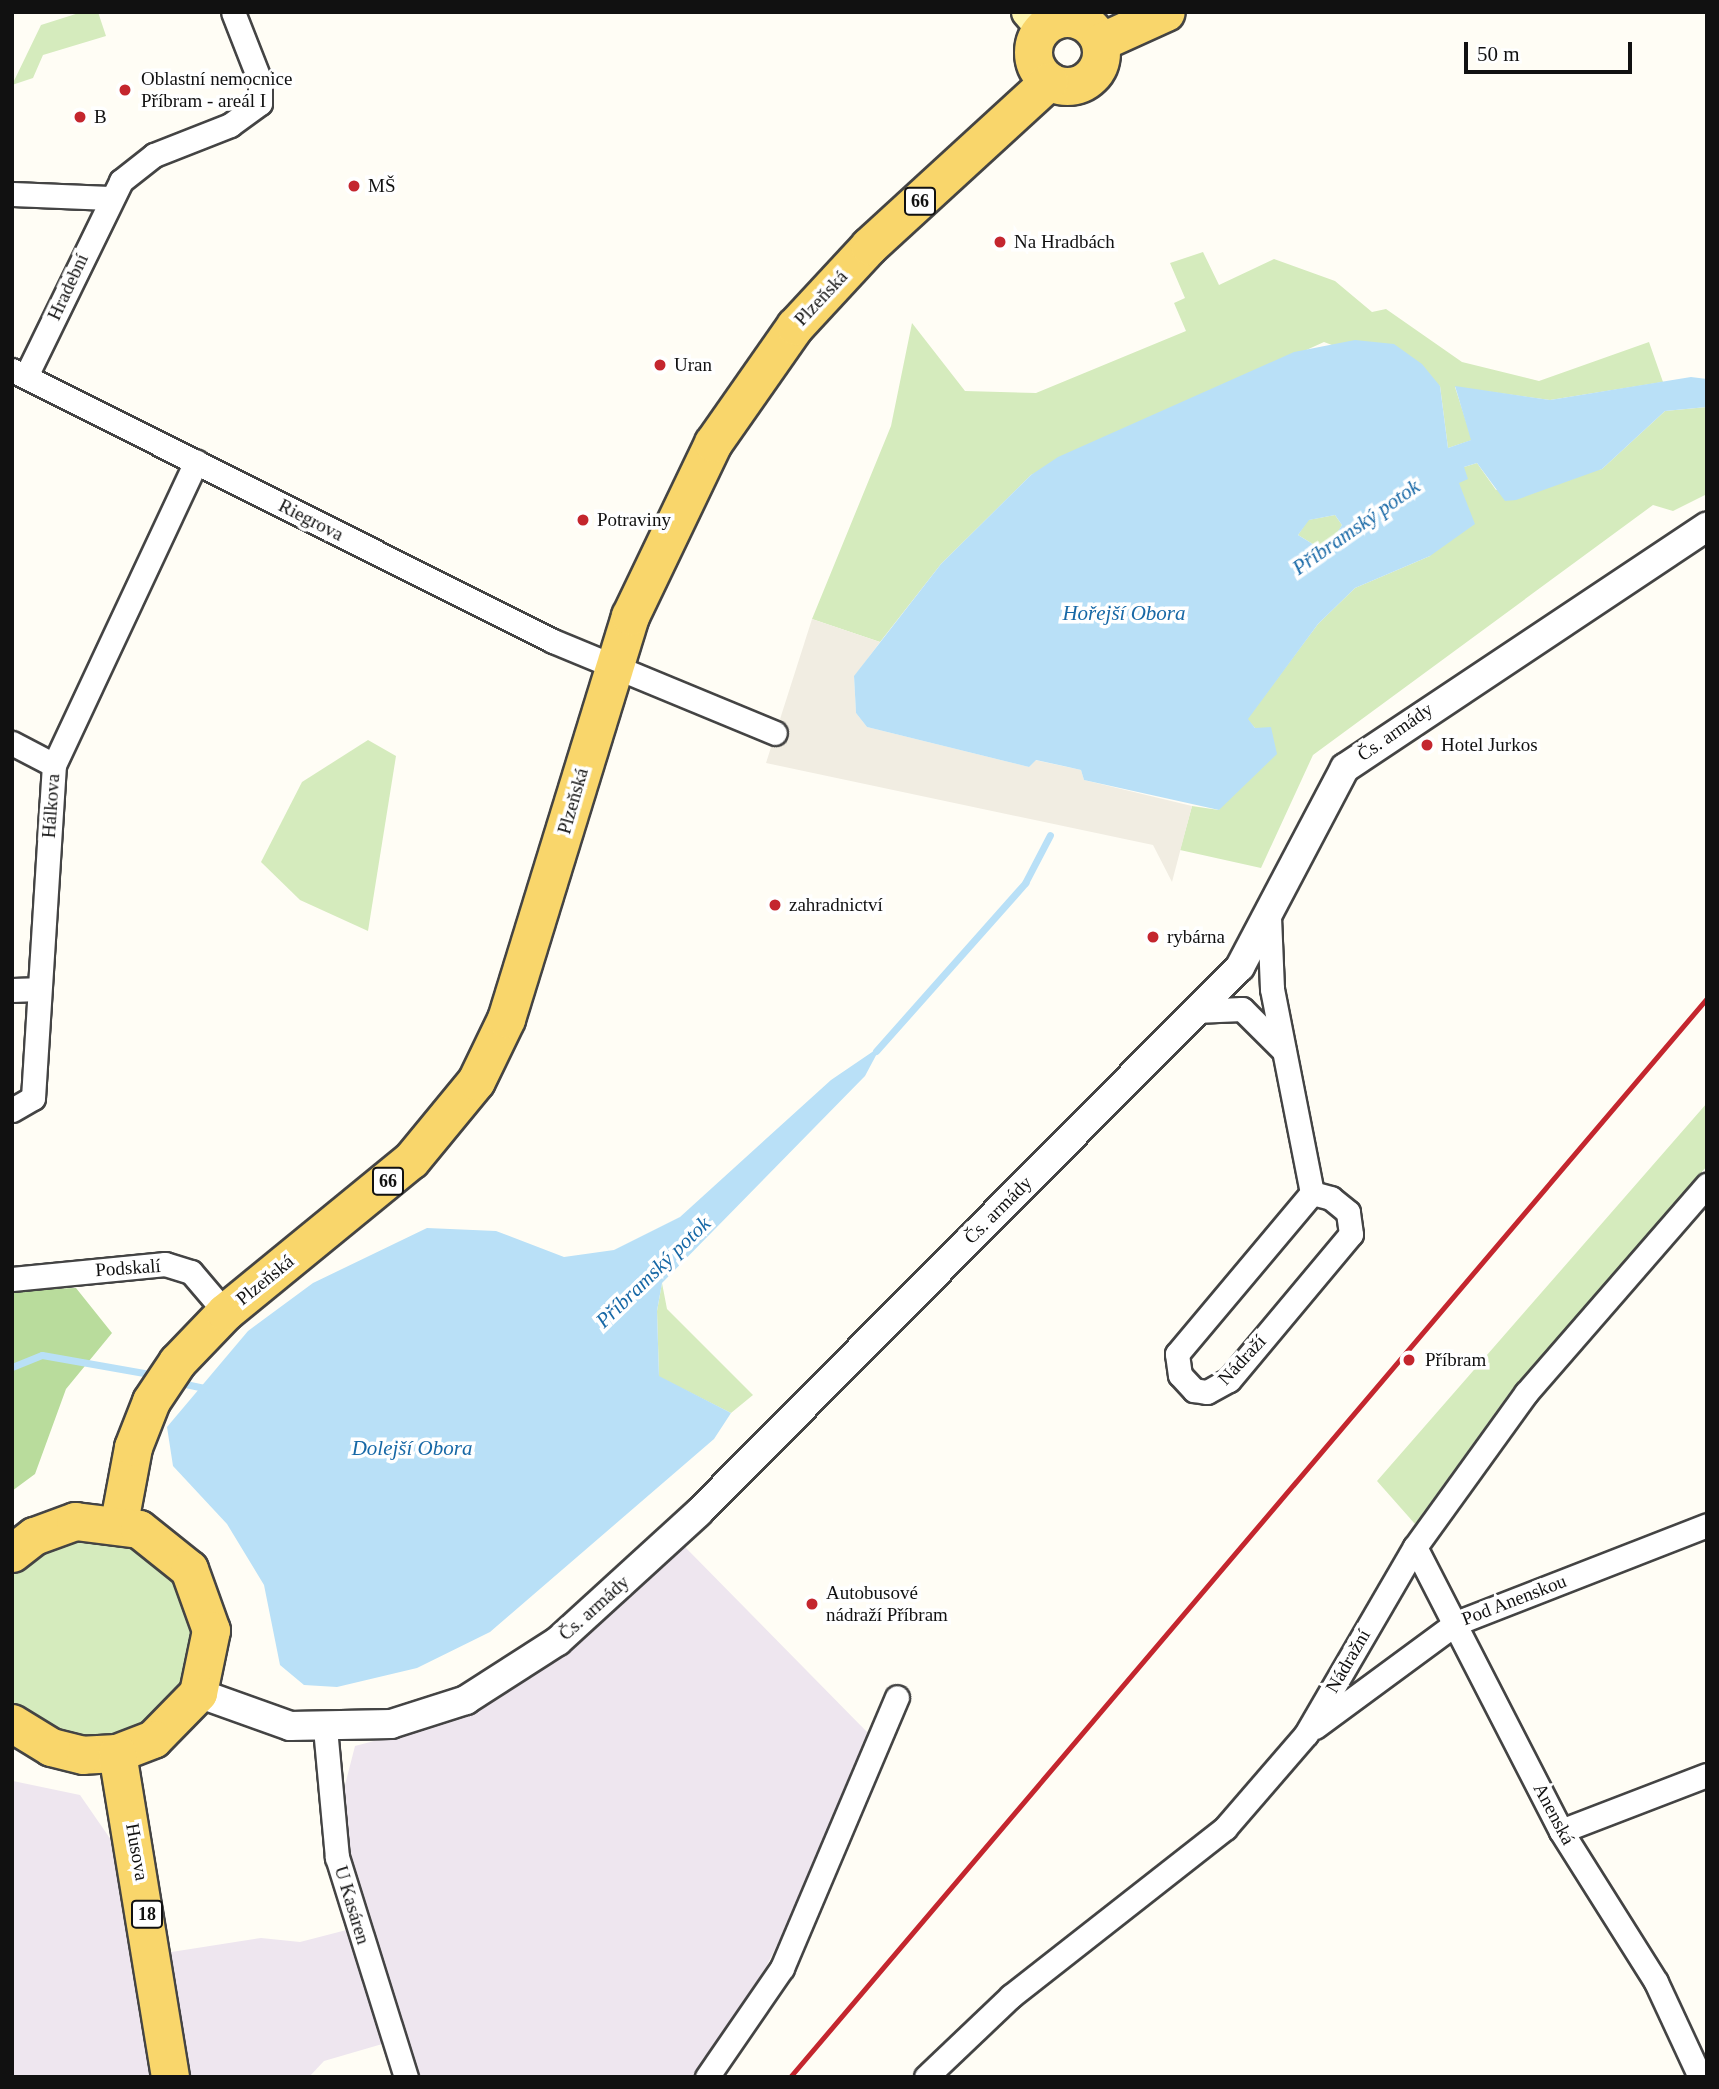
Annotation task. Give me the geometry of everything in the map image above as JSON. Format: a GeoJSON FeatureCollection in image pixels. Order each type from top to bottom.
{"type":"FeatureCollection","features":[{"type":"Feature","properties":{"kind":"main road"},"geometry":{"type":"LineString","coordinates":[[1100,42],[1166,12]]}},
{"type":"Feature","properties":{"kind":"main road"},"geometry":{"type":"LineString","coordinates":[[1075,19],[1100,42],[1098,65],[1083,82],[1049,81],[1033,56],[1035,20],[1075,19]]}},
{"type":"Feature","properties":{"kind":"main road","name":"Plzeňská"},"geometry":{"type":"LineString","coordinates":[[119,1522],[133,1447],[151,1401],[177,1362],[225,1312],[411,1160],[476,1081],[526,959],[612,666],[680,506],[759,373],[869,246],[1049,81]]}},
{"type":"Feature","properties":{"kind":"main road"},"geometry":{"type":"LineString","coordinates":[[12,1553],[54,1527],[119,1522],[167,1546],[200,1588],[210,1652],[198,1693],[170,1727],[117,1753],[67,1752],[16,1732]]}},
{"type":"Feature","properties":{"kind":"main road","name":"Husova"},"geometry":{"type":"LineString","coordinates":[[117,1753],[170,2077]]}},
{"type":"Feature","properties":{"kind":"street","name":"Hradební"},"geometry":{"type":"LineString","coordinates":[[19,373],[110,198],[135,166],[230,125],[260,103],[260,80],[233,12]]}},
{"type":"Feature","properties":{"kind":"street"},"geometry":{"type":"LineString","coordinates":[[12,194],[110,198]]}},
{"type":"Feature","properties":{"kind":"street","name":"Riegrova"},"geometry":{"type":"LineString","coordinates":[[19,373],[612,666],[775,733]]}},
{"type":"Feature","properties":{"kind":"street","name":"Hálkova"},"geometry":{"type":"LineString","coordinates":[[12,1110],[33,1098],[37,989],[54,765],[196,462]]}},
{"type":"Feature","properties":{"kind":"street","name":"Čs. armády"},"geometry":{"type":"LineString","coordinates":[[198,1693],[290,1726],[324,1728],[391,1724],[454,1704],[558,1641],[707,1504],[1240,967],[1269,917],[1330,788],[1365,750],[1707,527]]}},
{"type":"Feature","properties":{"kind":"street"},"geometry":{"type":"LineString","coordinates":[[12,743],[54,765]]}},
{"type":"Feature","properties":{"kind":"street"},"geometry":{"type":"LineString","coordinates":[[1269,917],[1269,970],[1312,1193]]}},
{"type":"Feature","properties":{"kind":"street"},"geometry":{"type":"LineString","coordinates":[[12,990],[37,989]]}},
{"type":"Feature","properties":{"kind":"street"},"geometry":{"type":"LineString","coordinates":[[1195,1012],[1242,1009],[1284,1051]]}},
{"type":"Feature","properties":{"kind":"street","name":"Nádražní"},"geometry":{"type":"LineString","coordinates":[[926,2077],[1011,1996],[1225,1828],[1306,1734],[1415,1547],[1526,1393],[1707,1185]]}},
{"type":"Feature","properties":{"kind":"street","name":"Nádraží"},"geometry":{"type":"LineString","coordinates":[[1312,1193],[1331,1198],[1348,1212],[1351,1234],[1228,1380],[1207,1392],[1185,1384],[1177,1354],[1312,1193]]}},
{"type":"Feature","properties":{"kind":"street","name":"Podskalí"},"geometry":{"type":"LineString","coordinates":[[12,1279],[165,1264],[191,1272],[225,1312]]}},
{"type":"Feature","properties":{"kind":"street","name":"Pod Anenskou"},"geometry":{"type":"LineString","coordinates":[[1306,1734],[1455,1623],[1707,1525]]}},
{"type":"Feature","properties":{"kind":"street","name":"Anenská"},"geometry":{"type":"LineString","coordinates":[[1415,1547],[1561,1831],[1656,1982],[1700,2077]]}},
{"type":"Feature","properties":{"kind":"street"},"geometry":{"type":"LineString","coordinates":[[707,2077],[782,1968],[897,1698]]}},
{"type":"Feature","properties":{"kind":"street","name":"U Kasáren"},"geometry":{"type":"LineString","coordinates":[[324,1728],[337,1857],[406,2077]]}},
{"type":"Feature","properties":{"kind":"street"},"geometry":{"type":"LineString","coordinates":[[1561,1831],[1707,1775]]}},
{"type":"Feature","properties":{"kind":"shaded area"},"geometry":{"type":"Polygon","coordinates":[[[812,619],[880,642],[854,677],[856,713],[867,727],[1029,767],[1035,760],[1081,770],[1084,780],[1192,806],[1172,882],[1153,845],[766,763],[812,619]]]}},
{"type":"Feature","properties":{"kind":"shaded area"},"geometry":{"type":"Polygon","coordinates":[[[685,1547],[868,1733],[826,1847],[766,1967],[694,2077],[410,2077],[335,1824],[355,1746],[431,1726],[543,1669],[685,1547]]]}},
{"type":"Feature","properties":{"kind":"shaded area"},"geometry":{"type":"Polygon","coordinates":[[[13,1781],[80,1795],[118,1850],[152,2077],[12,2077],[13,1781]]]}},
{"type":"Feature","properties":{"kind":"shaded area"},"geometry":{"type":"Polygon","coordinates":[[[362,1926],[396,2040],[324,2061],[309,2077],[176,2077],[165,1953],[261,1938],[300,1942],[362,1926]]]}},
{"type":"Feature","properties":{"kind":"green space"},"geometry":{"type":"Polygon","coordinates":[[[82,12],[98,12],[106,36],[43,55],[33,78],[12,85],[41,25],[82,12]]]}},
{"type":"Feature","properties":{"kind":"green space"},"geometry":{"type":"Polygon","coordinates":[[[1203,252],[1219,285],[1274,259],[1335,281],[1372,312],[1386,309],[1462,362],[1539,381],[1649,342],[1663,382],[1550,400],[1455,387],[1472,440],[1448,448],[1440,386],[1324,342],[1031,475],[941,564],[880,642],[812,619],[891,426],[912,323],[965,391],[1036,393],[1186,331],[1174,303],[1185,298],[1170,263],[1203,252]]]}},
{"type":"Feature","properties":{"kind":"green space"},"geometry":{"type":"Polygon","coordinates":[[[1707,407],[1707,494],[1673,511],[1653,505],[1313,755],[1261,868],[1180,850],[1192,806],[1219,810],[1255,728],[1247,719],[1318,624],[1355,588],[1430,556],[1464,467],[1477,463],[1496,490],[1602,469],[1665,411],[1707,407]]]}},
{"type":"Feature","properties":{"kind":"green space"},"geometry":{"type":"Polygon","coordinates":[[[1335,515],[1342,525],[1334,539],[1316,546],[1298,535],[1308,520],[1335,515]]]}},
{"type":"Feature","properties":{"kind":"green space"},"geometry":{"type":"Polygon","coordinates":[[[368,740],[396,756],[368,931],[300,900],[261,862],[302,782],[368,740]]]}},
{"type":"Feature","properties":{"kind":"green space"},"geometry":{"type":"Polygon","coordinates":[[[1707,1103],[1707,1166],[1510,1392],[1415,1524],[1377,1481],[1707,1103]]]}},
{"type":"Feature","properties":{"kind":"green space"},"geometry":{"type":"Polygon","coordinates":[[[662,1283],[667,1309],[753,1395],[731,1413],[659,1377],[657,1311],[662,1283]]]}},
{"type":"Feature","properties":{"kind":"green space"},"geometry":{"type":"Polygon","coordinates":[[[76,1288],[112,1333],[66,1389],[35,1474],[12,1491],[12,1290],[76,1288]]]}},
{"type":"Feature","properties":{"kind":"green space"},"geometry":{"type":"Polygon","coordinates":[[[113,1533],[189,1590],[197,1666],[154,1726],[78,1743],[12,1706],[12,1569],[37,1547],[113,1533]]]}},
{"type":"Feature","properties":{"kind":"water","name":"Hořejší Obora"},"geometry":{"type":"Polygon","coordinates":[[[1355,340],[1394,344],[1422,364],[1440,386],[1448,448],[1471,440],[1455,386],[1550,400],[1691,377],[1707,379],[1707,407],[1665,411],[1602,469],[1516,500],[1505,501],[1477,463],[1464,467],[1468,479],[1459,483],[1475,524],[1430,556],[1355,588],[1318,624],[1248,719],[1255,728],[1271,727],[1277,754],[1219,810],[1084,780],[1081,770],[1036,760],[1029,767],[867,727],[856,713],[854,676],[941,564],[1031,475],[1058,457],[1294,352],[1355,340]],[[1335,515],[1309,520],[1298,535],[1316,546],[1333,539],[1342,525],[1335,515]]]}},
{"type":"Feature","properties":{"kind":"water","name":"Dolejší Obora"},"geometry":{"type":"Polygon","coordinates":[[[881,1046],[865,1076],[662,1283],[657,1311],[659,1376],[731,1413],[714,1439],[490,1632],[417,1668],[337,1687],[304,1685],[280,1665],[264,1585],[227,1524],[173,1466],[167,1427],[248,1331],[313,1283],[427,1228],[496,1231],[564,1257],[614,1250],[680,1217],[831,1080],[881,1046]]]}},
{"type":"Feature","properties":{"kind":"waterway","name":"Příbramský potok"},"geometry":{"type":"LineString","coordinates":[[876,1051],[1025,883],[1050,835]]}},
{"type":"Feature","properties":{"kind":"waterway","name":"Příbramský potok"},"geometry":{"type":"LineString","coordinates":[[12,1367],[42,1355],[155,1375]]}},
{"type":"Feature","properties":{"kind":"waterway","name":"Příbramský potok"},"geometry":{"type":"LineString","coordinates":[[176,1382],[205,1388]]}},
{"type":"Feature","properties":{"kind":"railway"},"geometry":{"type":"LineString","coordinates":[[790,2077],[1707,998]]}},
{"type":"Feature","properties":{"kind":"place","name":"Oblastní nemocnice Příbram - areál I"},"geometry":{"type":"Point","coordinates":[125,90]}},
{"type":"Feature","properties":{"kind":"place","name":"B"},"geometry":{"type":"Point","coordinates":[80,117]}},
{"type":"Feature","properties":{"kind":"place","name":"MŠ"},"geometry":{"type":"Point","coordinates":[354,186]}},
{"type":"Feature","properties":{"kind":"place","name":"Na Hradbách"},"geometry":{"type":"Point","coordinates":[1000,242]}},
{"type":"Feature","properties":{"kind":"place","name":"Uran"},"geometry":{"type":"Point","coordinates":[660,365]}},
{"type":"Feature","properties":{"kind":"place","name":"Potraviny"},"geometry":{"type":"Point","coordinates":[583,520]}},
{"type":"Feature","properties":{"kind":"place","name":"Hotel Jurkos"},"geometry":{"type":"Point","coordinates":[1427,745]}},
{"type":"Feature","properties":{"kind":"place","name":"zahradnictví"},"geometry":{"type":"Point","coordinates":[775,905]}},
{"type":"Feature","properties":{"kind":"place","name":"rybárna"},"geometry":{"type":"Point","coordinates":[1153,937]}},
{"type":"Feature","properties":{"kind":"place","name":"Příbram"},"geometry":{"type":"Point","coordinates":[1409,1360]}},
{"type":"Feature","properties":{"kind":"place","name":"Autobusové nádraží Příbram"},"geometry":{"type":"Point","coordinates":[812,1604]}}]}
